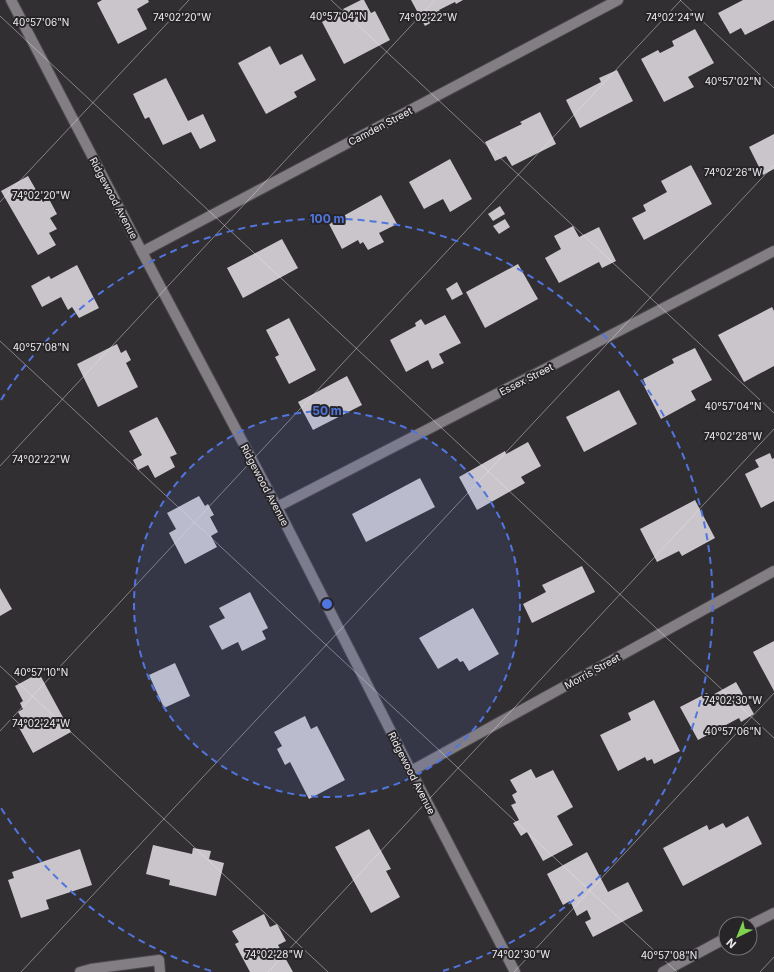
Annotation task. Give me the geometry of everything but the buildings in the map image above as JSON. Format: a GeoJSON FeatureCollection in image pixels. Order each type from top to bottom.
{"type":"FeatureCollection","features":[{"type":"Feature","properties":{"kind":"street","name":"Ridgewood Avenue"},"geometry":{"type":"LineString","coordinates":[[11,0],[277,507],[515,972]]}},
{"type":"Feature","properties":{"kind":"street","name":"Camden Street"},"geometry":{"type":"LineString","coordinates":[[142,252],[618,0]]}},
{"type":"Feature","properties":{"kind":"street","name":"Essex Street"},"geometry":{"type":"LineString","coordinates":[[277,507],[774,251]]}},
{"type":"Feature","properties":{"kind":"street","name":"Morris Street"},"geometry":{"type":"LineString","coordinates":[[411,771],[774,571]]}},
{"type":"Feature","properties":{"kind":"street"},"geometry":{"type":"LineString","coordinates":[[758,922],[774,913]]}},
{"type":"Feature","properties":{"kind":"street"},"geometry":{"type":"LineString","coordinates":[[663,972],[718,942]]}},
{"type":"Feature","properties":{"kind":"street"},"geometry":{"type":"LineString","coordinates":[[80,972],[91,969],[160,960],[160,972]]}}]}
